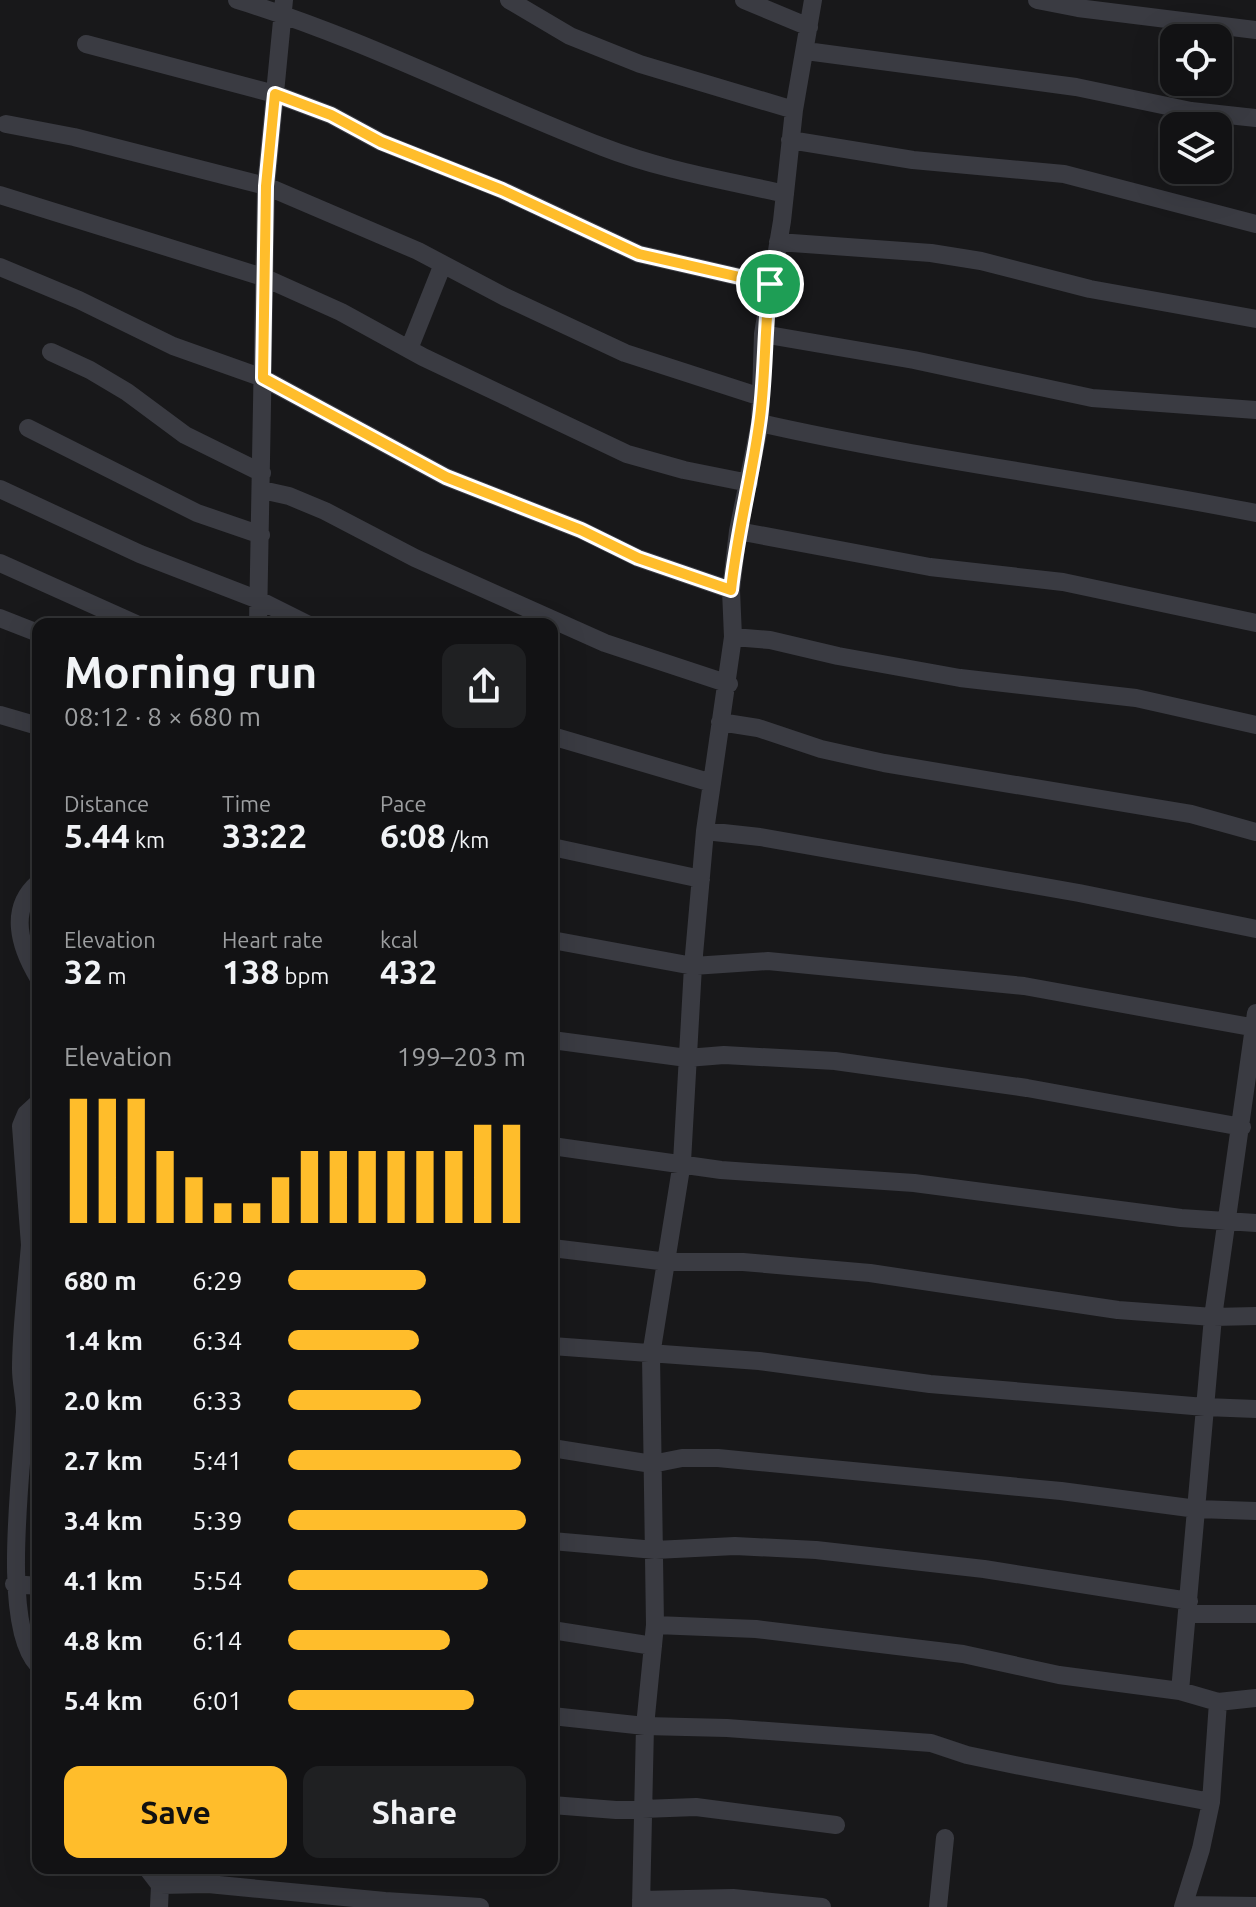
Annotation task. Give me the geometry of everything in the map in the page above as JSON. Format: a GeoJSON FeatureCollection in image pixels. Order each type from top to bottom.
{"type":"FeatureCollection","features":[{"type":"Feature","properties":{"kind":"street"},"geometry":{"type":"LineString","coordinates":[[237,0],[283,7],[603,147],[648,163],[785,194]]}},
{"type":"Feature","properties":{"kind":"street"},"geometry":{"type":"LineString","coordinates":[[509,0],[570,36],[640,64],[794,110]]}},
{"type":"Feature","properties":{"kind":"street"},"geometry":{"type":"LineString","coordinates":[[744,0],[809,27]]}},
{"type":"Feature","properties":{"kind":"street"},"geometry":{"type":"LineString","coordinates":[[813,0],[794,110],[785,194],[763,334],[760,423],[738,531],[731,590],[733,637],[729,684],[720,722],[705,831],[693,966],[682,1162],[651,1355],[655,1625],[645,1726],[641,1904],[733,1898],[822,1907]]}},
{"type":"Feature","properties":{"kind":"street"},"geometry":{"type":"LineString","coordinates":[[1037,0],[1256,30]]}},
{"type":"Feature","properties":{"kind":"street"},"geometry":{"type":"LineString","coordinates":[[258,618],[266,186],[283,7]]}},
{"type":"Feature","properties":{"kind":"street"},"geometry":{"type":"LineString","coordinates":[[86,44],[275,94],[331,115],[381,142],[502,190],[625,249],[770,284]]}},
{"type":"Feature","properties":{"kind":"street"},"geometry":{"type":"LineString","coordinates":[[806,51],[1076,87],[1191,111],[1256,118]]}},
{"type":"Feature","properties":{"kind":"street"},"geometry":{"type":"LineString","coordinates":[[6,124],[74,137],[266,186],[341,216],[625,353],[761,397]]}},
{"type":"Feature","properties":{"kind":"street"},"geometry":{"type":"LineString","coordinates":[[790,140],[913,160],[1064,174],[1256,224]]}},
{"type":"Feature","properties":{"kind":"street"},"geometry":{"type":"LineString","coordinates":[[0,195],[263,277],[341,312],[409,349],[627,454],[749,483]]}},
{"type":"Feature","properties":{"kind":"street"},"geometry":{"type":"LineString","coordinates":[[778,242],[944,255],[1044,275],[1090,289],[1256,319]]}},
{"type":"Feature","properties":{"kind":"street"},"geometry":{"type":"LineString","coordinates":[[409,349],[443,264]]}},
{"type":"Feature","properties":{"kind":"street"},"geometry":{"type":"LineString","coordinates":[[0,267],[79,300],[173,346],[263,378],[446,477],[581,530],[638,558],[731,590]]}},
{"type":"Feature","properties":{"kind":"street"},"geometry":{"type":"LineString","coordinates":[[763,334],[914,360],[1092,398],[1256,410]]}},
{"type":"Feature","properties":{"kind":"street"},"geometry":{"type":"LineString","coordinates":[[51,352],[127,392],[185,435],[262,482],[415,558],[549,618]]}},
{"type":"Feature","properties":{"kind":"street"},"geometry":{"type":"LineString","coordinates":[[760,423],[912,456],[1123,487],[1256,513]]}},
{"type":"Feature","properties":{"kind":"street"},"geometry":{"type":"LineString","coordinates":[[28,428],[197,513],[261,535]]}},
{"type":"Feature","properties":{"kind":"street"},"geometry":{"type":"LineString","coordinates":[[0,489],[186,574],[259,600],[295,618]]}},
{"type":"Feature","properties":{"kind":"street"},"geometry":{"type":"LineString","coordinates":[[738,531],[930,567],[1063,582],[1256,623]]}},
{"type":"Feature","properties":{"kind":"street"},"geometry":{"type":"LineString","coordinates":[[0,563],[123,618]]}},
{"type":"Feature","properties":{"kind":"street"},"geometry":{"type":"LineString","coordinates":[[0,618],[32,631]]}},
{"type":"Feature","properties":{"kind":"street"},"geometry":{"type":"LineString","coordinates":[[558,622],[605,643],[729,684]]}},
{"type":"Feature","properties":{"kind":"street"},"geometry":{"type":"LineString","coordinates":[[733,637],[770,640],[960,678],[1136,698],[1256,725]]}},
{"type":"Feature","properties":{"kind":"street"},"geometry":{"type":"LineString","coordinates":[[0,715],[32,724]]}},
{"type":"Feature","properties":{"kind":"street"},"geometry":{"type":"LineString","coordinates":[[720,722],[758,728],[821,749],[884,763],[1062,790],[1191,814],[1256,832]]}},
{"type":"Feature","properties":{"kind":"street"},"geometry":{"type":"LineString","coordinates":[[558,738],[712,783]]}},
{"type":"Feature","properties":{"kind":"street"},"geometry":{"type":"LineString","coordinates":[[705,831],[760,837],[1039,886],[1256,929]]}},
{"type":"Feature","properties":{"kind":"street"},"geometry":{"type":"LineString","coordinates":[[558,848],[701,879]]}},
{"type":"Feature","properties":{"kind":"street"},"geometry":{"type":"LineString","coordinates":[[32,889],[25,896],[18,914],[25,950],[32,965]]}},
{"type":"Feature","properties":{"kind":"street"},"geometry":{"type":"LineString","coordinates":[[558,941],[693,966],[768,961],[1024,986],[1255,1023],[1213,1317],[1180,1691]]}},
{"type":"Feature","properties":{"kind":"street"},"geometry":{"type":"LineString","coordinates":[[558,1041],[687,1058],[724,1055],[835,1061],[1027,1088],[1242,1127]]}},
{"type":"Feature","properties":{"kind":"street"},"geometry":{"type":"LineString","coordinates":[[32,1108],[21,1126],[32,1208],[32,1301],[21,1366],[31,1403],[18,1495],[14,1584],[19,1635],[32,1660]]}},
{"type":"Feature","properties":{"kind":"street"},"geometry":{"type":"LineString","coordinates":[[558,1147],[682,1162],[721,1170],[914,1183],[1256,1223]]}},
{"type":"Feature","properties":{"kind":"street"},"geometry":{"type":"LineString","coordinates":[[558,1249],[668,1262],[743,1262],[870,1273],[1118,1310],[1213,1317],[1256,1316]]}},
{"type":"Feature","properties":{"kind":"street"},"geometry":{"type":"LineString","coordinates":[[558,1347],[759,1361],[930,1384],[1256,1409]]}},
{"type":"Feature","properties":{"kind":"street"},"geometry":{"type":"LineString","coordinates":[[558,1449],[652,1464],[682,1458],[718,1458],[1061,1491],[1197,1509],[1256,1511]]}},
{"type":"Feature","properties":{"kind":"street"},"geometry":{"type":"LineString","coordinates":[[18,1495],[32,1496]]}},
{"type":"Feature","properties":{"kind":"street"},"geometry":{"type":"LineString","coordinates":[[558,1542],[655,1550],[735,1546],[816,1550],[984,1569],[1188,1608],[1256,1614]]}},
{"type":"Feature","properties":{"kind":"street"},"geometry":{"type":"LineString","coordinates":[[14,1584],[32,1586]]}},
{"type":"Feature","properties":{"kind":"street"},"geometry":{"type":"LineString","coordinates":[[655,1625],[756,1629],[963,1654],[1038,1672],[1180,1691],[1218,1702],[1256,1698]]}},
{"type":"Feature","properties":{"kind":"street"},"geometry":{"type":"LineString","coordinates":[[558,1631],[653,1646]]}},
{"type":"Feature","properties":{"kind":"street"},"geometry":{"type":"LineString","coordinates":[[1218,1702],[1211,1802],[1184,1906],[1256,1906]]}},
{"type":"Feature","properties":{"kind":"street"},"geometry":{"type":"LineString","coordinates":[[558,1717],[645,1726],[727,1728],[931,1743],[967,1755],[1211,1802]]}},
{"type":"Feature","properties":{"kind":"street"},"geometry":{"type":"LineString","coordinates":[[558,1805],[641,1810],[696,1807],[836,1825]]}},
{"type":"Feature","properties":{"kind":"street"},"geometry":{"type":"LineString","coordinates":[[938,1907],[945,1838]]}},
{"type":"Feature","properties":{"kind":"street"},"geometry":{"type":"LineString","coordinates":[[149,1874],[160,1885],[239,1886],[480,1907]]}},
{"type":"Feature","properties":{"kind":"street"},"geometry":{"type":"LineString","coordinates":[[159,1907],[160,1885]]}},
{"type":"Feature","properties":{"kind":"street"},"geometry":{"type":"LineString","coordinates":[[239,1886],[239,1907]]}},
{"type":"Feature","properties":{"kind":"route"},"geometry":{"type":"LineString","coordinates":[[275,94],[331,115],[406,153],[447,166],[502,190],[639,254],[770,284],[763,334],[760,423],[738,531],[731,590],[638,558],[581,530],[446,477],[263,378],[266,186],[275,94]]}}]}
